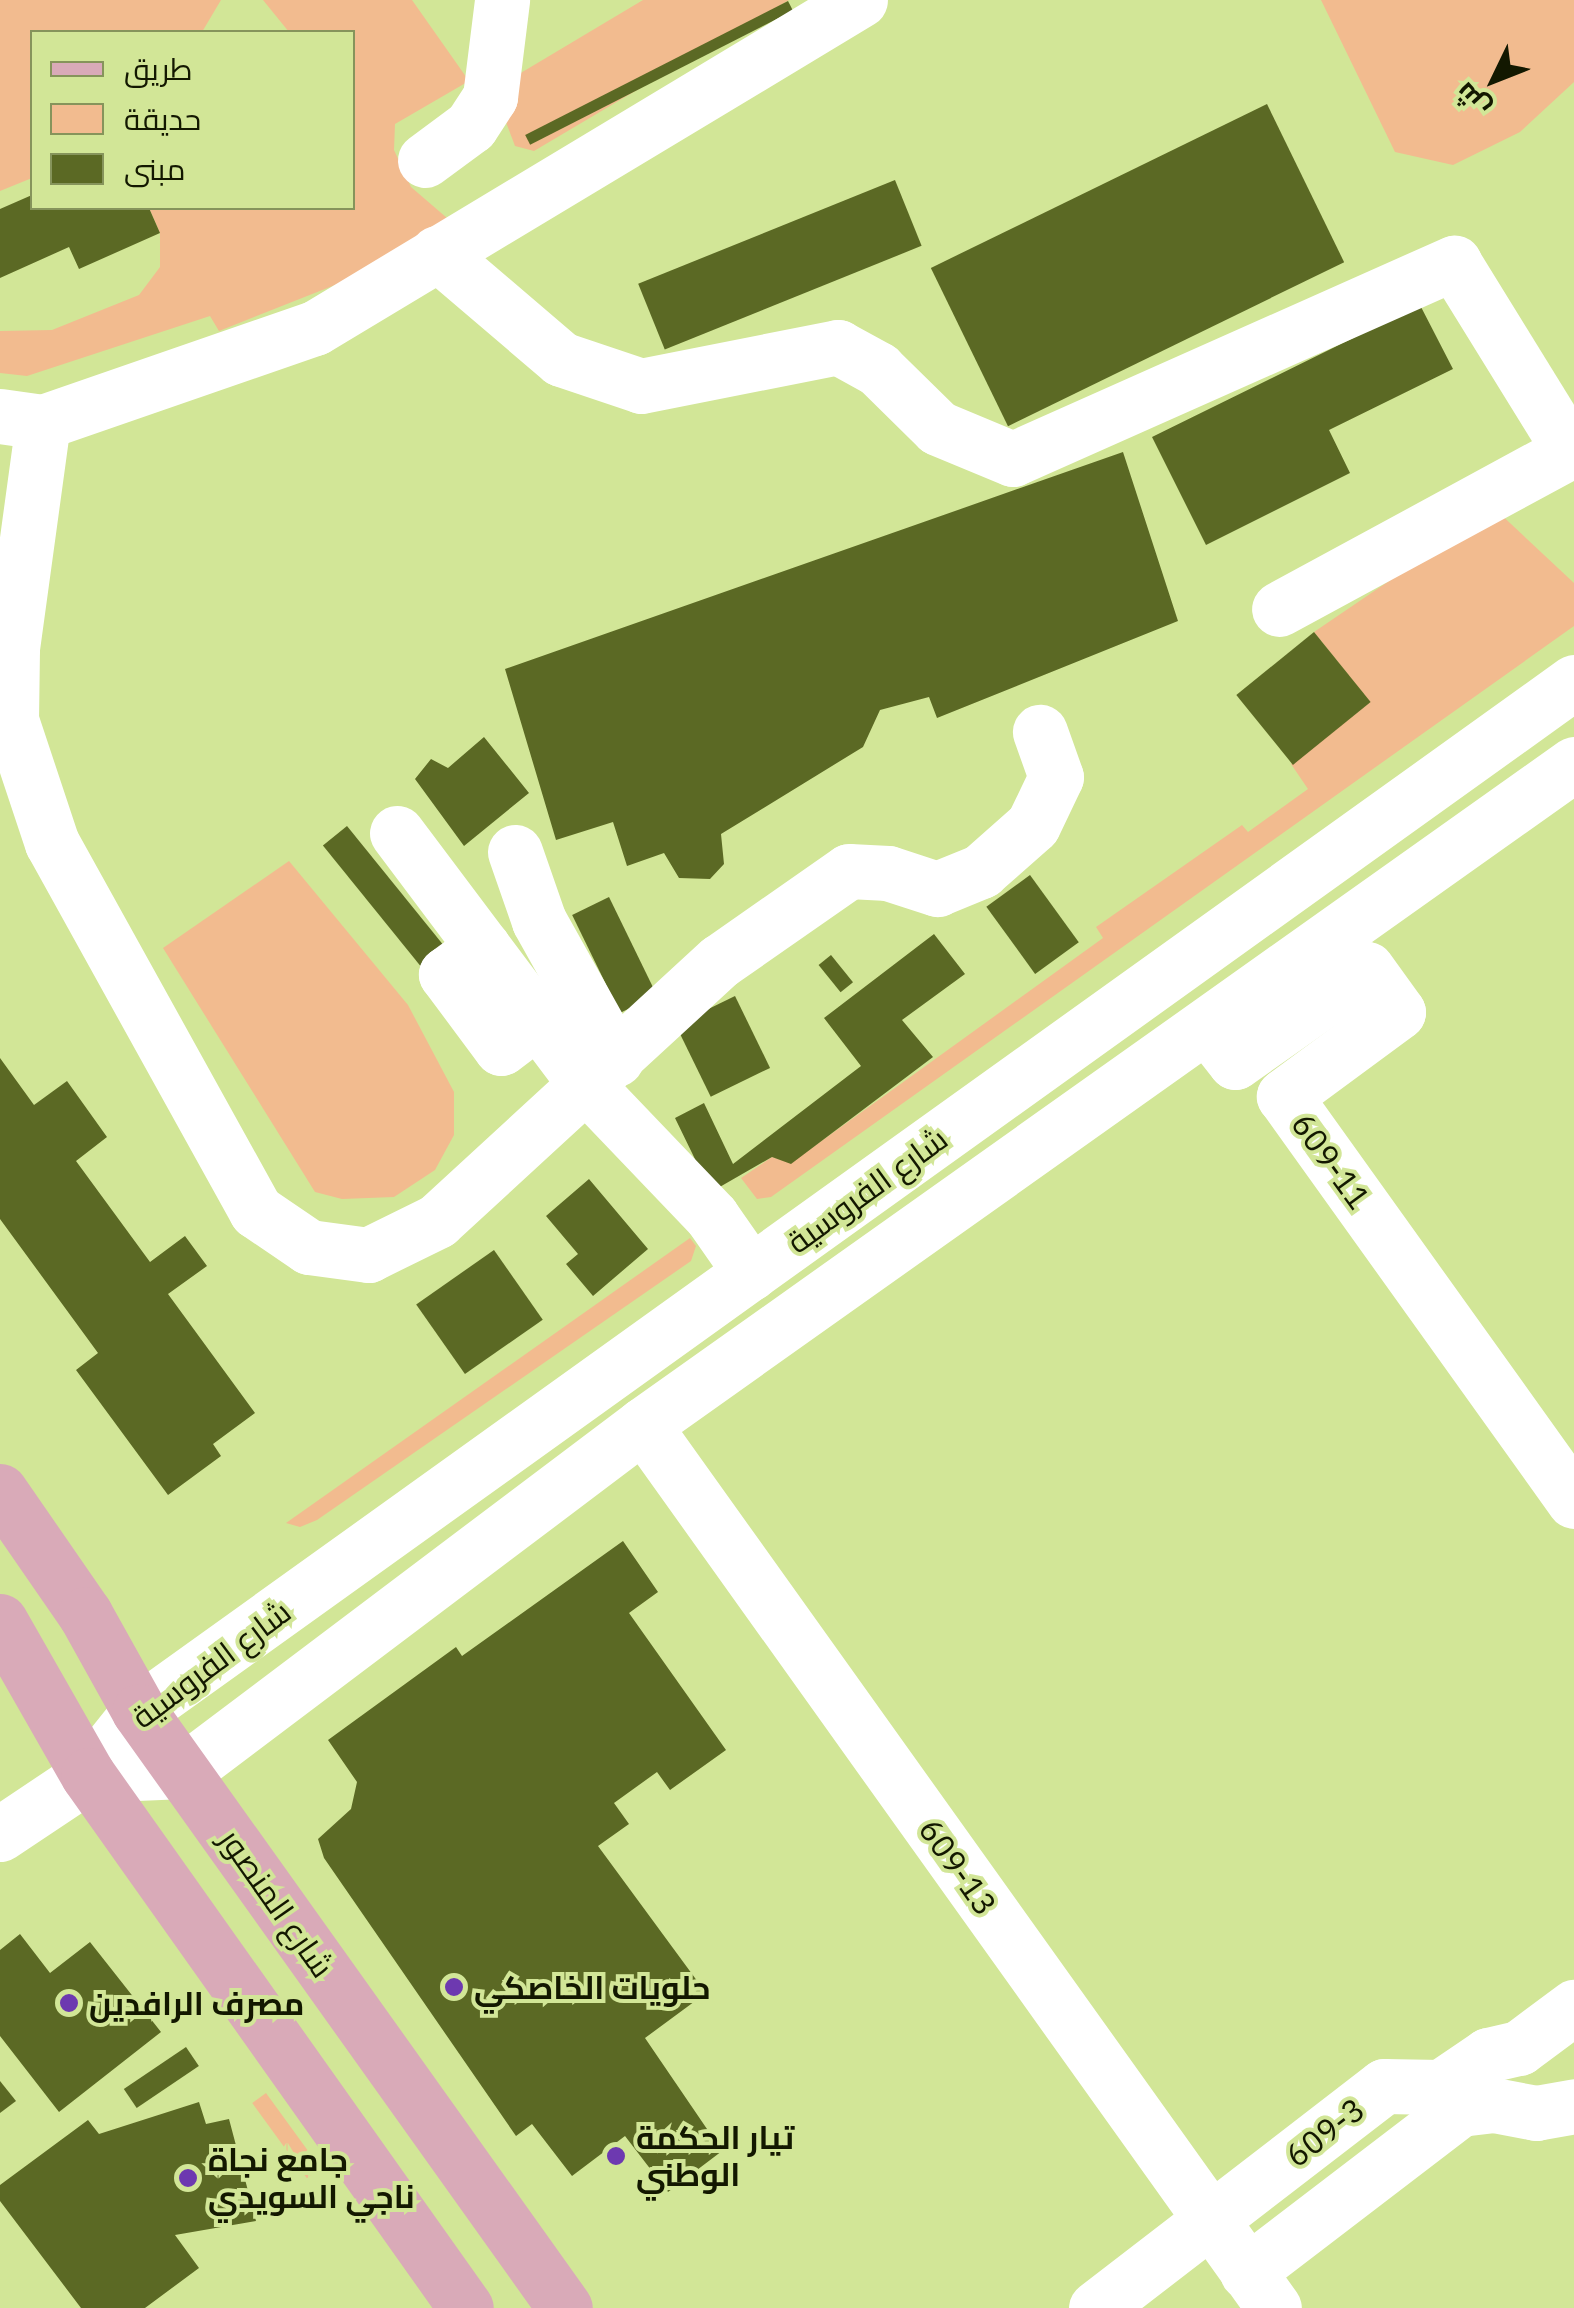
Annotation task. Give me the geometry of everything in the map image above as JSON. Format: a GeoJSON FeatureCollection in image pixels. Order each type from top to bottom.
{"type":"FeatureCollection","features":[{"type":"Feature","properties":{"kind":"main road","name":"شارع المنصور"},"geometry":{"type":"LineString","coordinates":[[0,1491],[85,1614],[139,1711],[564,2308]]}},
{"type":"Feature","properties":{"kind":"main road"},"geometry":{"type":"LineString","coordinates":[[0,1622],[88,1775],[466,2308]]}},
{"type":"Feature","properties":{"kind":"street"},"geometry":{"type":"LineString","coordinates":[[425,160],[471,126],[490,97],[502,0]]}},
{"type":"Feature","properties":{"kind":"street"},"geometry":{"type":"LineString","coordinates":[[860,0],[315,328],[22,419],[11,720],[52,843],[256,1211],[309,1247],[368,1255],[437,1220],[720,961],[849,871],[888,873],[937,889],[981,870],[1033,825],[1056,777],[1040,732]]}},
{"type":"Feature","properties":{"kind":"street"},"geometry":{"type":"LineString","coordinates":[[437,253],[561,359],[641,386],[838,347],[878,369],[938,428],[1013,459],[1454,263],[1570,452],[1279,609]]}},
{"type":"Feature","properties":{"kind":"street","name":"شارع الفروسية"},"geometry":{"type":"LineString","coordinates":[[88,1775],[139,1711],[1574,682]]}},
{"type":"Feature","properties":{"kind":"street","name":"شارع الفروسية"},"geometry":{"type":"LineString","coordinates":[[88,1775],[184,1772],[643,1425],[1209,1029],[1574,764]]}},
{"type":"Feature","properties":{"kind":"street"},"geometry":{"type":"LineString","coordinates":[[396,833],[538,1020],[601,1072],[751,1273]]}},
{"type":"Feature","properties":{"kind":"street"},"geometry":{"type":"LineString","coordinates":[[514,852],[601,1072]]}},
{"type":"Feature","properties":{"kind":"street","name":"609-11"},"geometry":{"type":"LineString","coordinates":[[1209,1029],[1235,1062],[1367,969],[1398,1012],[1284,1096],[1574,1502]]}},
{"type":"Feature","properties":{"kind":"street","name":"609-13"},"geometry":{"type":"LineString","coordinates":[[643,1425],[1260,2290]]}},
{"type":"Feature","properties":{"kind":"street"},"geometry":{"type":"LineString","coordinates":[[0,1834],[88,1775]]}},
{"type":"Feature","properties":{"kind":"street","name":"609-3"},"geometry":{"type":"LineString","coordinates":[[1096,2308],[1384,2086],[1441,2087],[1488,2055],[1519,2048],[1574,2007]]}},
{"type":"Feature","properties":{"kind":"street"},"geometry":{"type":"LineString","coordinates":[[1260,2290],[1460,2110],[1494,2106],[1536,2112],[1574,2106]]}},
{"type":"Feature","properties":{"kind":"green space"},"geometry":{"type":"Polygon","coordinates":[[[0,0],[221,0],[203,30],[30,30],[30,179],[0,191],[0,0]]]}},
{"type":"Feature","properties":{"kind":"green space"},"geometry":{"type":"Polygon","coordinates":[[[263,0],[412,0],[469,81],[395,124],[394,150],[411,187],[447,218],[340,283],[219,331],[210,316],[27,376],[0,373],[0,331],[52,330],[139,295],[160,267],[160,233],[150,210],[355,210],[355,30],[287,30],[263,0]]]}},
{"type":"Feature","properties":{"kind":"green space"},"geometry":{"type":"Polygon","coordinates":[[[643,0],[789,0],[534,151],[515,146],[504,117],[509,80],[643,0]]]}},
{"type":"Feature","properties":{"kind":"green space"},"geometry":{"type":"Polygon","coordinates":[[[1321,0],[1574,0],[1574,82],[1520,132],[1453,165],[1395,152],[1321,0]]]}},
{"type":"Feature","properties":{"kind":"green space"},"geometry":{"type":"Polygon","coordinates":[[[1495,509],[1574,583],[1574,626],[771,1197],[757,1199],[741,1178],[772,1157],[791,1163],[1103,938],[1096,927],[1242,825],[1248,832],[1308,789],[1291,764],[1370,702],[1314,632],[1495,509]]]}},
{"type":"Feature","properties":{"kind":"green space"},"geometry":{"type":"Polygon","coordinates":[[[289,861],[408,1005],[454,1092],[454,1135],[435,1170],[394,1197],[342,1199],[315,1192],[163,948],[289,861]]]}},
{"type":"Feature","properties":{"kind":"green space"},"geometry":{"type":"Polygon","coordinates":[[[690,1238],[696,1246],[691,1261],[317,1520],[300,1527],[286,1523],[690,1238]]]}},
{"type":"Feature","properties":{"kind":"green space"},"geometry":{"type":"Polygon","coordinates":[[[266,2093],[321,2168],[307,2178],[252,2103],[266,2093]]]}},
{"type":"Feature","properties":{"kind":"building"},"geometry":{"type":"Polygon","coordinates":[[[788,1],[793,11],[530,145],[525,135],[788,1]]]}},
{"type":"Feature","properties":{"kind":"building"},"geometry":{"type":"Polygon","coordinates":[[[1267,104],[1344,262],[1008,426],[931,268],[1267,104]]]}},
{"type":"Feature","properties":{"kind":"building"},"geometry":{"type":"Polygon","coordinates":[[[895,180],[922,246],[665,350],[638,284],[895,180]]]}},
{"type":"Feature","properties":{"kind":"building"},"geometry":{"type":"Polygon","coordinates":[[[30,196],[30,210],[150,210],[160,233],[79,269],[69,247],[0,278],[0,209],[30,196]]]}},
{"type":"Feature","properties":{"kind":"building"},"geometry":{"type":"Polygon","coordinates":[[[1420,305],[1453,369],[1329,430],[1350,473],[1206,545],[1152,437],[1420,305]]]}},
{"type":"Feature","properties":{"kind":"building"},"geometry":{"type":"Polygon","coordinates":[[[1123,452],[1178,621],[937,718],[929,697],[880,710],[863,747],[721,834],[724,864],[710,879],[679,878],[664,853],[627,866],[613,822],[556,840],[505,669],[1123,452]]]}},
{"type":"Feature","properties":{"kind":"building"},"geometry":{"type":"Polygon","coordinates":[[[1314,632],[1371,702],[1293,765],[1236,695],[1314,632]]]}},
{"type":"Feature","properties":{"kind":"building"},"geometry":{"type":"Polygon","coordinates":[[[484,737],[529,793],[464,846],[415,779],[431,759],[448,768],[484,737]]]}},
{"type":"Feature","properties":{"kind":"building"},"geometry":{"type":"Polygon","coordinates":[[[347,826],[445,946],[420,966],[323,846],[347,826]]]}},
{"type":"Feature","properties":{"kind":"building"},"geometry":{"type":"Polygon","coordinates":[[[1030,875],[1079,942],[1035,974],[986,907],[1030,875]]]}},
{"type":"Feature","properties":{"kind":"building"},"geometry":{"type":"Polygon","coordinates":[[[609,897],[657,995],[620,1013],[572,915],[609,897]]]}},
{"type":"Feature","properties":{"kind":"building"},"geometry":{"type":"Polygon","coordinates":[[[934,934],[965,974],[902,1020],[933,1057],[791,1164],[772,1157],[711,1192],[675,1118],[704,1103],[733,1164],[861,1066],[824,1018],[934,934]]]}},
{"type":"Feature","properties":{"kind":"building"},"geometry":{"type":"Polygon","coordinates":[[[831,955],[853,982],[841,992],[819,965],[831,955]]]}},
{"type":"Feature","properties":{"kind":"building"},"geometry":{"type":"Polygon","coordinates":[[[735,996],[770,1068],[711,1097],[676,1025],[735,996]]]}},
{"type":"Feature","properties":{"kind":"building"},"geometry":{"type":"Polygon","coordinates":[[[0,1058],[34,1105],[67,1081],[107,1137],[76,1161],[150,1262],[185,1236],[207,1266],[168,1294],[255,1413],[213,1444],[221,1456],[168,1495],[76,1370],[98,1353],[0,1219],[0,1058]]]}},
{"type":"Feature","properties":{"kind":"building"},"geometry":{"type":"Polygon","coordinates":[[[589,1179],[648,1249],[593,1296],[566,1264],[578,1254],[546,1216],[589,1179]]]}},
{"type":"Feature","properties":{"kind":"building"},"geometry":{"type":"Polygon","coordinates":[[[494,1250],[543,1320],[465,1374],[416,1304],[494,1250]]]}},
{"type":"Feature","properties":{"kind":"building"},"geometry":{"type":"Polygon","coordinates":[[[623,1541],[658,1592],[629,1613],[726,1750],[670,1790],[657,1772],[614,1803],[629,1824],[598,1846],[706,1993],[645,2038],[722,2151],[668,2192],[625,2136],[572,2176],[532,2124],[516,2136],[324,1858],[318,1839],[351,1809],[357,1782],[328,1740],[456,1647],[462,1656],[623,1541]]]}},
{"type":"Feature","properties":{"kind":"building","name":"مصرف الرافدين"},"geometry":{"type":"Polygon","coordinates":[[[20,1934],[50,1973],[90,1942],[161,2032],[59,2112],[0,2036],[0,1950],[20,1934]]]}},
{"type":"Feature","properties":{"kind":"building"},"geometry":{"type":"Polygon","coordinates":[[[186,2047],[199,2066],[137,2108],[124,2089],[186,2047]]]}},
{"type":"Feature","properties":{"kind":"building"},"geometry":{"type":"Polygon","coordinates":[[[0,2081],[16,2101],[0,2113],[0,2081]]]}},
{"type":"Feature","properties":{"kind":"building"},"geometry":{"type":"Polygon","coordinates":[[[199,2102],[206,2124],[229,2119],[256,2221],[175,2235],[199,2268],[145,2308],[81,2308],[0,2201],[0,2185],[88,2120],[99,2134],[199,2102]]]}},
{"type":"Feature","properties":{"kind":"place","name":"حلويات الخاصكي"},"geometry":{"type":"Point","coordinates":[454,1987]}},
{"type":"Feature","properties":{"kind":"place","name":"مصرف الرافدين"},"geometry":{"type":"Point","coordinates":[69,2003]}},
{"type":"Feature","properties":{"kind":"place","name":"تيار الحكمة الوطني"},"geometry":{"type":"Point","coordinates":[616,2156]}},
{"type":"Feature","properties":{"kind":"place","name":"جامع نجاة ناجي السويدي"},"geometry":{"type":"Point","coordinates":[188,2178]}}]}
